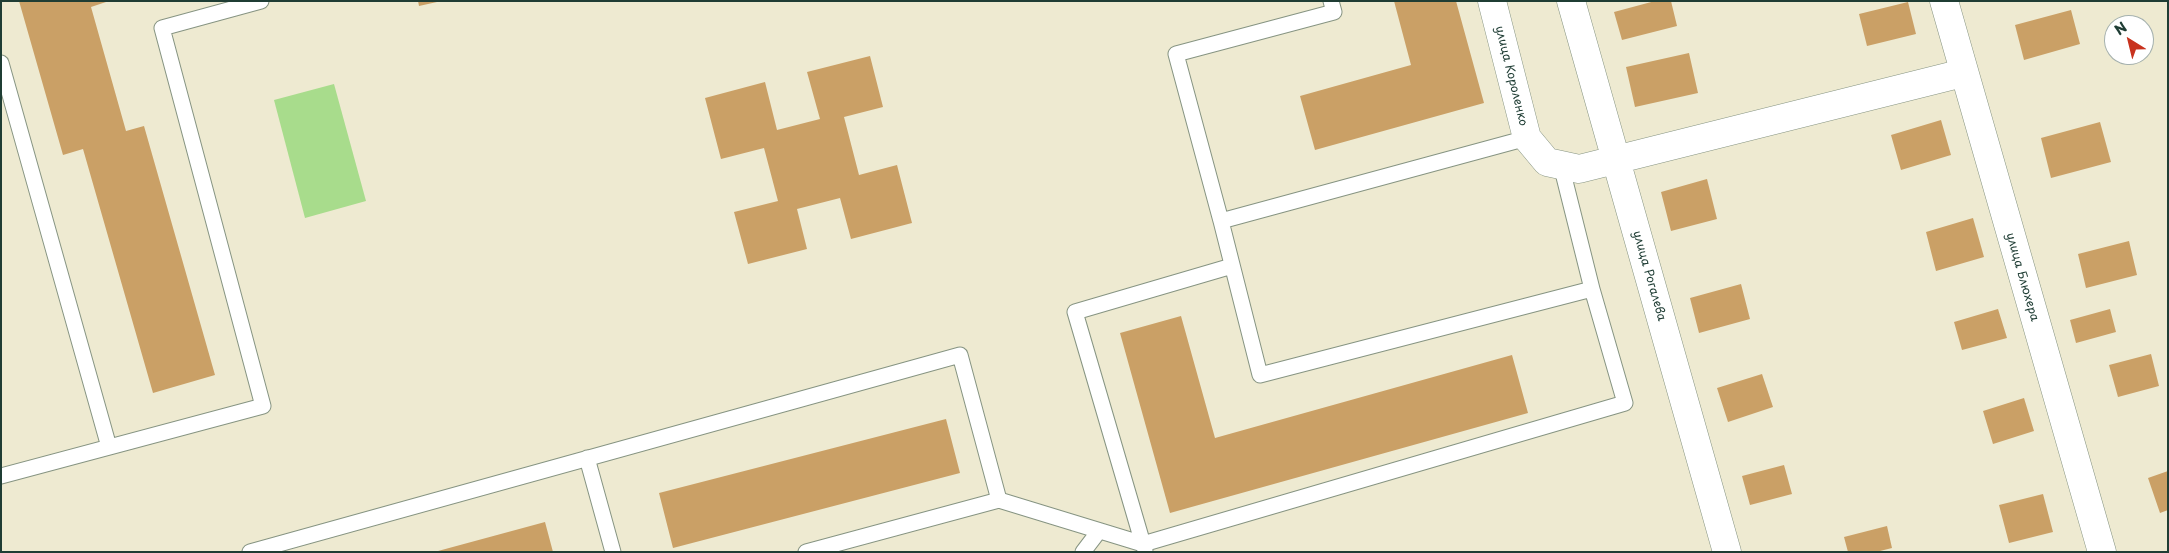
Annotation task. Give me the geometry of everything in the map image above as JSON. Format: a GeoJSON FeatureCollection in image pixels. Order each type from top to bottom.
{"type":"FeatureCollection","features":[{"type":"Feature","properties":{"kind":"street","name":"улица Короленко"},"geometry":{"type":"LineString","coordinates":[[1492,1],[1527,138],[1547,162],[1579,169],[1963,73]]}},
{"type":"Feature","properties":{"kind":"street","name":"улица Рогалева"},"geometry":{"type":"LineString","coordinates":[[1571,1],[1726,552]]}},
{"type":"Feature","properties":{"kind":"street","name":"улица Блюхера"},"geometry":{"type":"LineString","coordinates":[[1944,1],[1963,73],[2102,552]]}},
{"type":"Feature","properties":{"kind":"lane"},"geometry":{"type":"LineString","coordinates":[[1,476],[264,406],[162,28],[261,1]]}},
{"type":"Feature","properties":{"kind":"lane"},"geometry":{"type":"LineString","coordinates":[[1331,1],[1334,12],[1176,54],[1260,375],[1592,289]]}},
{"type":"Feature","properties":{"kind":"lane"},"geometry":{"type":"LineString","coordinates":[[1,63],[109,447]]}},
{"type":"Feature","properties":{"kind":"lane"},"geometry":{"type":"LineString","coordinates":[[1221,221],[1527,138]]}},
{"type":"Feature","properties":{"kind":"lane"},"geometry":{"type":"LineString","coordinates":[[806,552],[999,500],[1099,531],[1144,548],[1625,403],[1592,289],[1561,165]]}},
{"type":"Feature","properties":{"kind":"lane"},"geometry":{"type":"LineString","coordinates":[[1144,548],[1075,312],[1232,266]]}},
{"type":"Feature","properties":{"kind":"lane"},"geometry":{"type":"LineString","coordinates":[[250,552],[960,355],[999,500]]}},
{"type":"Feature","properties":{"kind":"lane"},"geometry":{"type":"LineString","coordinates":[[587,458],[613,552]]}},
{"type":"Feature","properties":{"kind":"lane"},"geometry":{"type":"LineString","coordinates":[[1083,552],[1099,531]]}},
{"type":"Feature","properties":{"kind":"green space"},"geometry":{"type":"Polygon","coordinates":[[[334,84],[366,201],[305,218],[274,100],[334,84]]]}},
{"type":"Feature","properties":{"kind":"building"},"geometry":{"type":"Polygon","coordinates":[[[19,1],[109,1],[91,7],[126,131],[144,126],[215,375],[153,393],[83,149],[63,155],[19,1]]]}},
{"type":"Feature","properties":{"kind":"building"},"geometry":{"type":"Polygon","coordinates":[[[418,1],[437,1],[437,2],[419,6],[418,1]]]}},
{"type":"Feature","properties":{"kind":"building"},"geometry":{"type":"Polygon","coordinates":[[[1394,1],[1456,1],[1484,103],[1315,150],[1300,96],[1411,65],[1394,1]]]}},
{"type":"Feature","properties":{"kind":"building"},"geometry":{"type":"Polygon","coordinates":[[[1655,1],[1671,1],[1677,26],[1622,40],[1614,12],[1655,1]]]}},
{"type":"Feature","properties":{"kind":"building"},"geometry":{"type":"Polygon","coordinates":[[[1908,2],[1916,34],[1867,46],[1859,14],[1908,2]]]}},
{"type":"Feature","properties":{"kind":"building"},"geometry":{"type":"Polygon","coordinates":[[[2071,10],[2080,44],[2024,60],[2015,25],[2071,10]]]}},
{"type":"Feature","properties":{"kind":"building"},"geometry":{"type":"Polygon","coordinates":[[[1689,53],[1698,93],[1635,107],[1626,67],[1689,53]]]}},
{"type":"Feature","properties":{"kind":"building"},"geometry":{"type":"Polygon","coordinates":[[[870,56],[883,107],[844,117],[859,175],[897,165],[912,223],[851,239],[840,198],[797,209],[807,249],[748,264],[734,212],[778,201],[764,148],[721,159],[705,98],[765,82],[777,130],[820,119],[807,72],[870,56]]]}},
{"type":"Feature","properties":{"kind":"building"},"geometry":{"type":"Polygon","coordinates":[[[1941,120],[1951,155],[1901,170],[1891,135],[1941,120]]]}},
{"type":"Feature","properties":{"kind":"building"},"geometry":{"type":"Polygon","coordinates":[[[2100,122],[2111,162],[2051,178],[2041,138],[2100,122]]]}},
{"type":"Feature","properties":{"kind":"building"},"geometry":{"type":"Polygon","coordinates":[[[1707,179],[1717,219],[1671,231],[1661,192],[1707,179]]]}},
{"type":"Feature","properties":{"kind":"building"},"geometry":{"type":"Polygon","coordinates":[[[1973,218],[1984,257],[1936,271],[1926,232],[1973,218]]]}},
{"type":"Feature","properties":{"kind":"building"},"geometry":{"type":"Polygon","coordinates":[[[2129,241],[2137,275],[2086,288],[2078,254],[2129,241]]]}},
{"type":"Feature","properties":{"kind":"building"},"geometry":{"type":"Polygon","coordinates":[[[1741,284],[1750,319],[1699,333],[1690,298],[1741,284]]]}},
{"type":"Feature","properties":{"kind":"building"},"geometry":{"type":"Polygon","coordinates":[[[1998,309],[2007,338],[1962,350],[1954,322],[1998,309]]]}},
{"type":"Feature","properties":{"kind":"building"},"geometry":{"type":"Polygon","coordinates":[[[2110,309],[2116,332],[2076,343],[2070,320],[2110,309]]]}},
{"type":"Feature","properties":{"kind":"building"},"geometry":{"type":"Polygon","coordinates":[[[1181,316],[1215,438],[1512,355],[1528,413],[1170,513],[1120,333],[1181,316]]]}},
{"type":"Feature","properties":{"kind":"building"},"geometry":{"type":"Polygon","coordinates":[[[2151,354],[2159,386],[2118,397],[2109,365],[2151,354]]]}},
{"type":"Feature","properties":{"kind":"building"},"geometry":{"type":"Polygon","coordinates":[[[1762,374],[1773,407],[1728,422],[1717,388],[1762,374]]]}},
{"type":"Feature","properties":{"kind":"building"},"geometry":{"type":"Polygon","coordinates":[[[2024,398],[2034,431],[1993,444],[1983,411],[2024,398]]]}},
{"type":"Feature","properties":{"kind":"building"},"geometry":{"type":"Polygon","coordinates":[[[946,419],[960,473],[673,548],[659,493],[946,419]]]}},
{"type":"Feature","properties":{"kind":"building"},"geometry":{"type":"Polygon","coordinates":[[[1784,465],[1792,494],[1750,505],[1742,476],[1784,465]]]}},
{"type":"Feature","properties":{"kind":"building"},"geometry":{"type":"Polygon","coordinates":[[[2168,471],[2168,510],[2160,513],[2148,478],[2168,471]]]}},
{"type":"Feature","properties":{"kind":"building"},"geometry":{"type":"Polygon","coordinates":[[[2043,494],[2053,532],[2009,543],[1999,505],[2043,494]]]}},
{"type":"Feature","properties":{"kind":"building"},"geometry":{"type":"Polygon","coordinates":[[[545,522],[553,552],[438,552],[438,551],[545,522]]]}},
{"type":"Feature","properties":{"kind":"building"},"geometry":{"type":"Polygon","coordinates":[[[1887,526],[1892,548],[1876,552],[1848,552],[1844,537],[1887,526]]]}}]}
